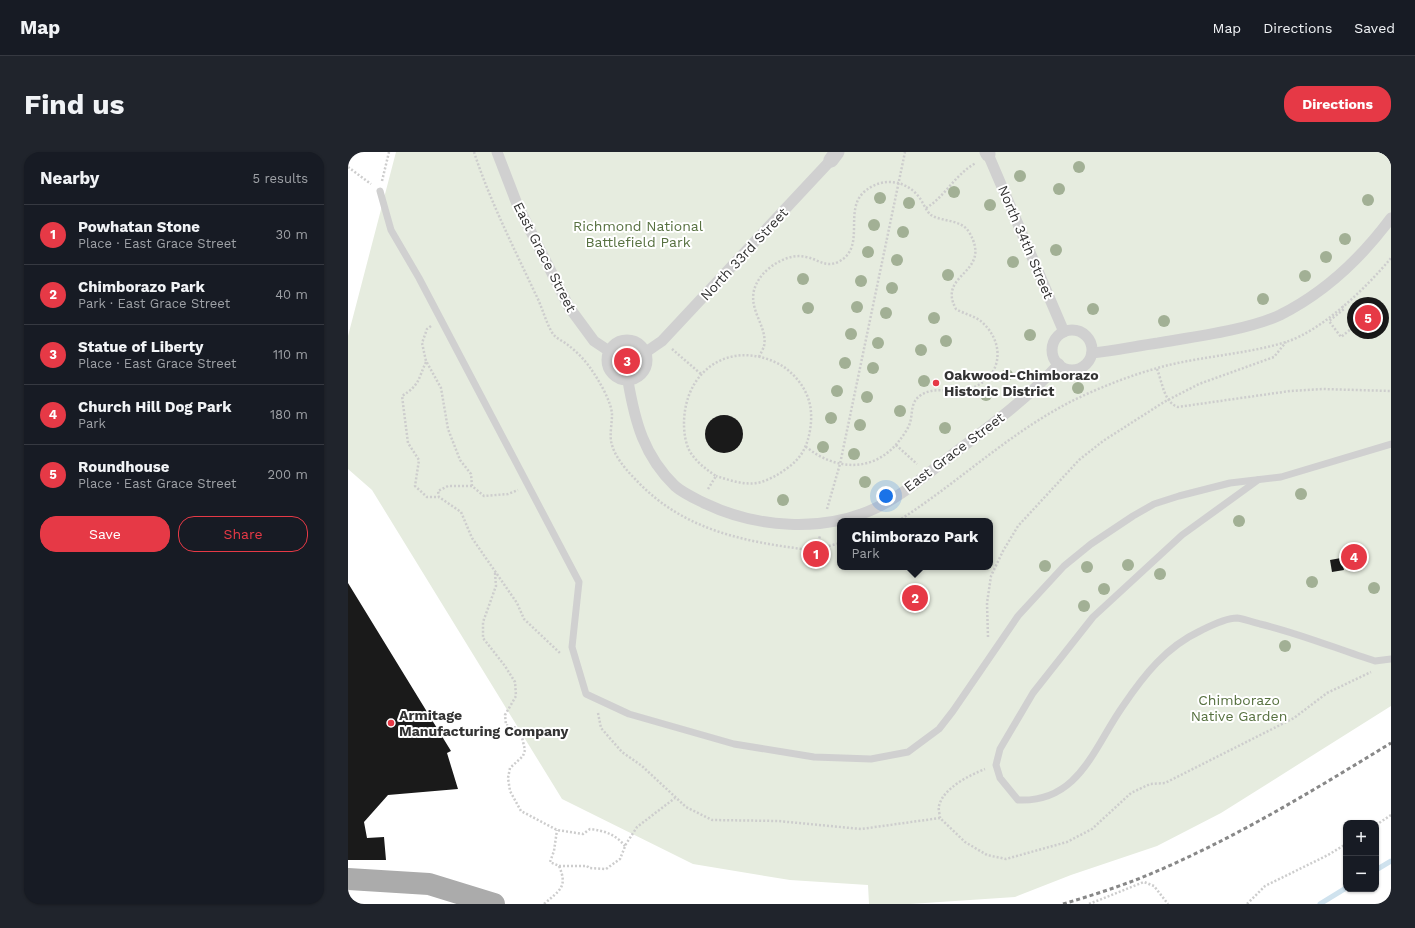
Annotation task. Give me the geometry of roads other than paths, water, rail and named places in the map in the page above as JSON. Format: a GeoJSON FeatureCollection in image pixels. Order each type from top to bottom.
{"type":"FeatureCollection","features":[{"type":"Feature","properties":{"kind":"main road"},"geometry":{"type":"LineString","coordinates":[[348,879],[429,884],[483,899],[494,904]]}},
{"type":"Feature","properties":{"kind":"street","name":"East Grace Street"},"geometry":{"type":"LineString","coordinates":[[497,152],[517,204],[569,307],[594,341],[609,351]]}},
{"type":"Feature","properties":{"kind":"street","name":"North 33rd Street"},"geometry":{"type":"LineString","coordinates":[[646,352],[662,341],[834,156]]}},
{"type":"Feature","properties":{"kind":"street","name":"North 34th Street"},"geometry":{"type":"LineString","coordinates":[[983,156],[1064,332]]}},
{"type":"Feature","properties":{"kind":"street"},"geometry":{"type":"LineString","coordinates":[[1092,353],[1116,351],[1187,338],[1242,326],[1279,315],[1308,298],[1342,273],[1374,241],[1391,218]]}},
{"type":"Feature","properties":{"kind":"street"},"geometry":{"type":"LineString","coordinates":[[1075,330],[1086,335],[1090,341],[1092,353],[1088,363],[1078,369],[1067,369],[1059,364],[1053,356],[1053,344],[1057,337],[1064,332],[1075,330]]}},
{"type":"Feature","properties":{"kind":"street"},"geometry":{"type":"LineString","coordinates":[[630,340],[640,344],[646,352],[648,361],[645,371],[638,378],[628,381],[618,378],[610,372],[607,362],[609,351],[620,341],[630,340]]}},
{"type":"Feature","properties":{"kind":"street","name":"East Grace Street"},"geometry":{"type":"LineString","coordinates":[[850,518],[877,507],[923,477],[990,426],[1047,377],[1059,364]]}},
{"type":"Feature","properties":{"kind":"street","name":"East Grace Street"},"geometry":{"type":"LineString","coordinates":[[628,381],[637,428],[647,448],[676,486],[693,498],[732,514],[765,521],[796,525],[837,521]]}},
{"type":"Feature","properties":{"kind":"lane"},"geometry":{"type":"LineString","coordinates":[[380,191],[391,230],[441,320],[579,582],[572,647],[586,694],[629,714],[734,744],[814,757],[871,759],[908,752],[939,729],[1018,616],[1064,566],[1122,523],[1154,504],[1179,496],[1230,483],[1281,477],[1391,444]]}},
{"type":"Feature","properties":{"kind":"lane"},"geometry":{"type":"LineString","coordinates":[[1258,480],[1182,535],[1093,617],[1033,693],[1000,749],[996,766],[1000,778],[1018,800],[1034,801],[1049,796],[1074,780],[1097,750],[1122,706],[1154,664],[1182,640],[1210,626],[1236,618],[1279,628],[1375,661],[1391,659]]}},
{"type":"Feature","properties":{"kind":"waterway"},"geometry":{"type":"LineString","coordinates":[[1379,868],[1391,861]]}},
{"type":"Feature","properties":{"kind":"waterway"},"geometry":{"type":"LineString","coordinates":[[1320,904],[1343,890]]}},
{"type":"Feature","properties":{"kind":"railway"},"geometry":{"type":"LineString","coordinates":[[1063,904],[1109,890],[1144,877],[1216,844],[1275,812],[1391,743]]}},
{"type":"Feature","properties":{"kind":"place","name":"Roundhouse"},"geometry":{"type":"Point","coordinates":[1368,318]}},
{"type":"Feature","properties":{"kind":"place","name":"Statue of Liberty"},"geometry":{"type":"Point","coordinates":[627,361]}},
{"type":"Feature","properties":{"kind":"place","name":"Oakwood-Chimborazo Historic District"},"geometry":{"type":"Point","coordinates":[936,383]}},
{"type":"Feature","properties":{"kind":"place","name":"Powhatan Stone"},"geometry":{"type":"Point","coordinates":[816,554]}},
{"type":"Feature","properties":{"kind":"place","name":"Church Hill Dog Park"},"geometry":{"type":"Point","coordinates":[1354,557]}},
{"type":"Feature","properties":{"kind":"place","name":"Chimborazo Park"},"geometry":{"type":"Point","coordinates":[915,598]}},
{"type":"Feature","properties":{"kind":"place","name":"Armitage Manufacturing Company"},"geometry":{"type":"Point","coordinates":[391,723]}},
{"type":"Feature","properties":{"kind":"park label","name":"Richmond National Battlefield Park"},"geometry":{"type":"Point","coordinates":[638,234]}},
{"type":"Feature","properties":{"kind":"park label","name":"Chimborazo Native Garden"},"geometry":{"type":"Point","coordinates":[1239,708]}}]}
